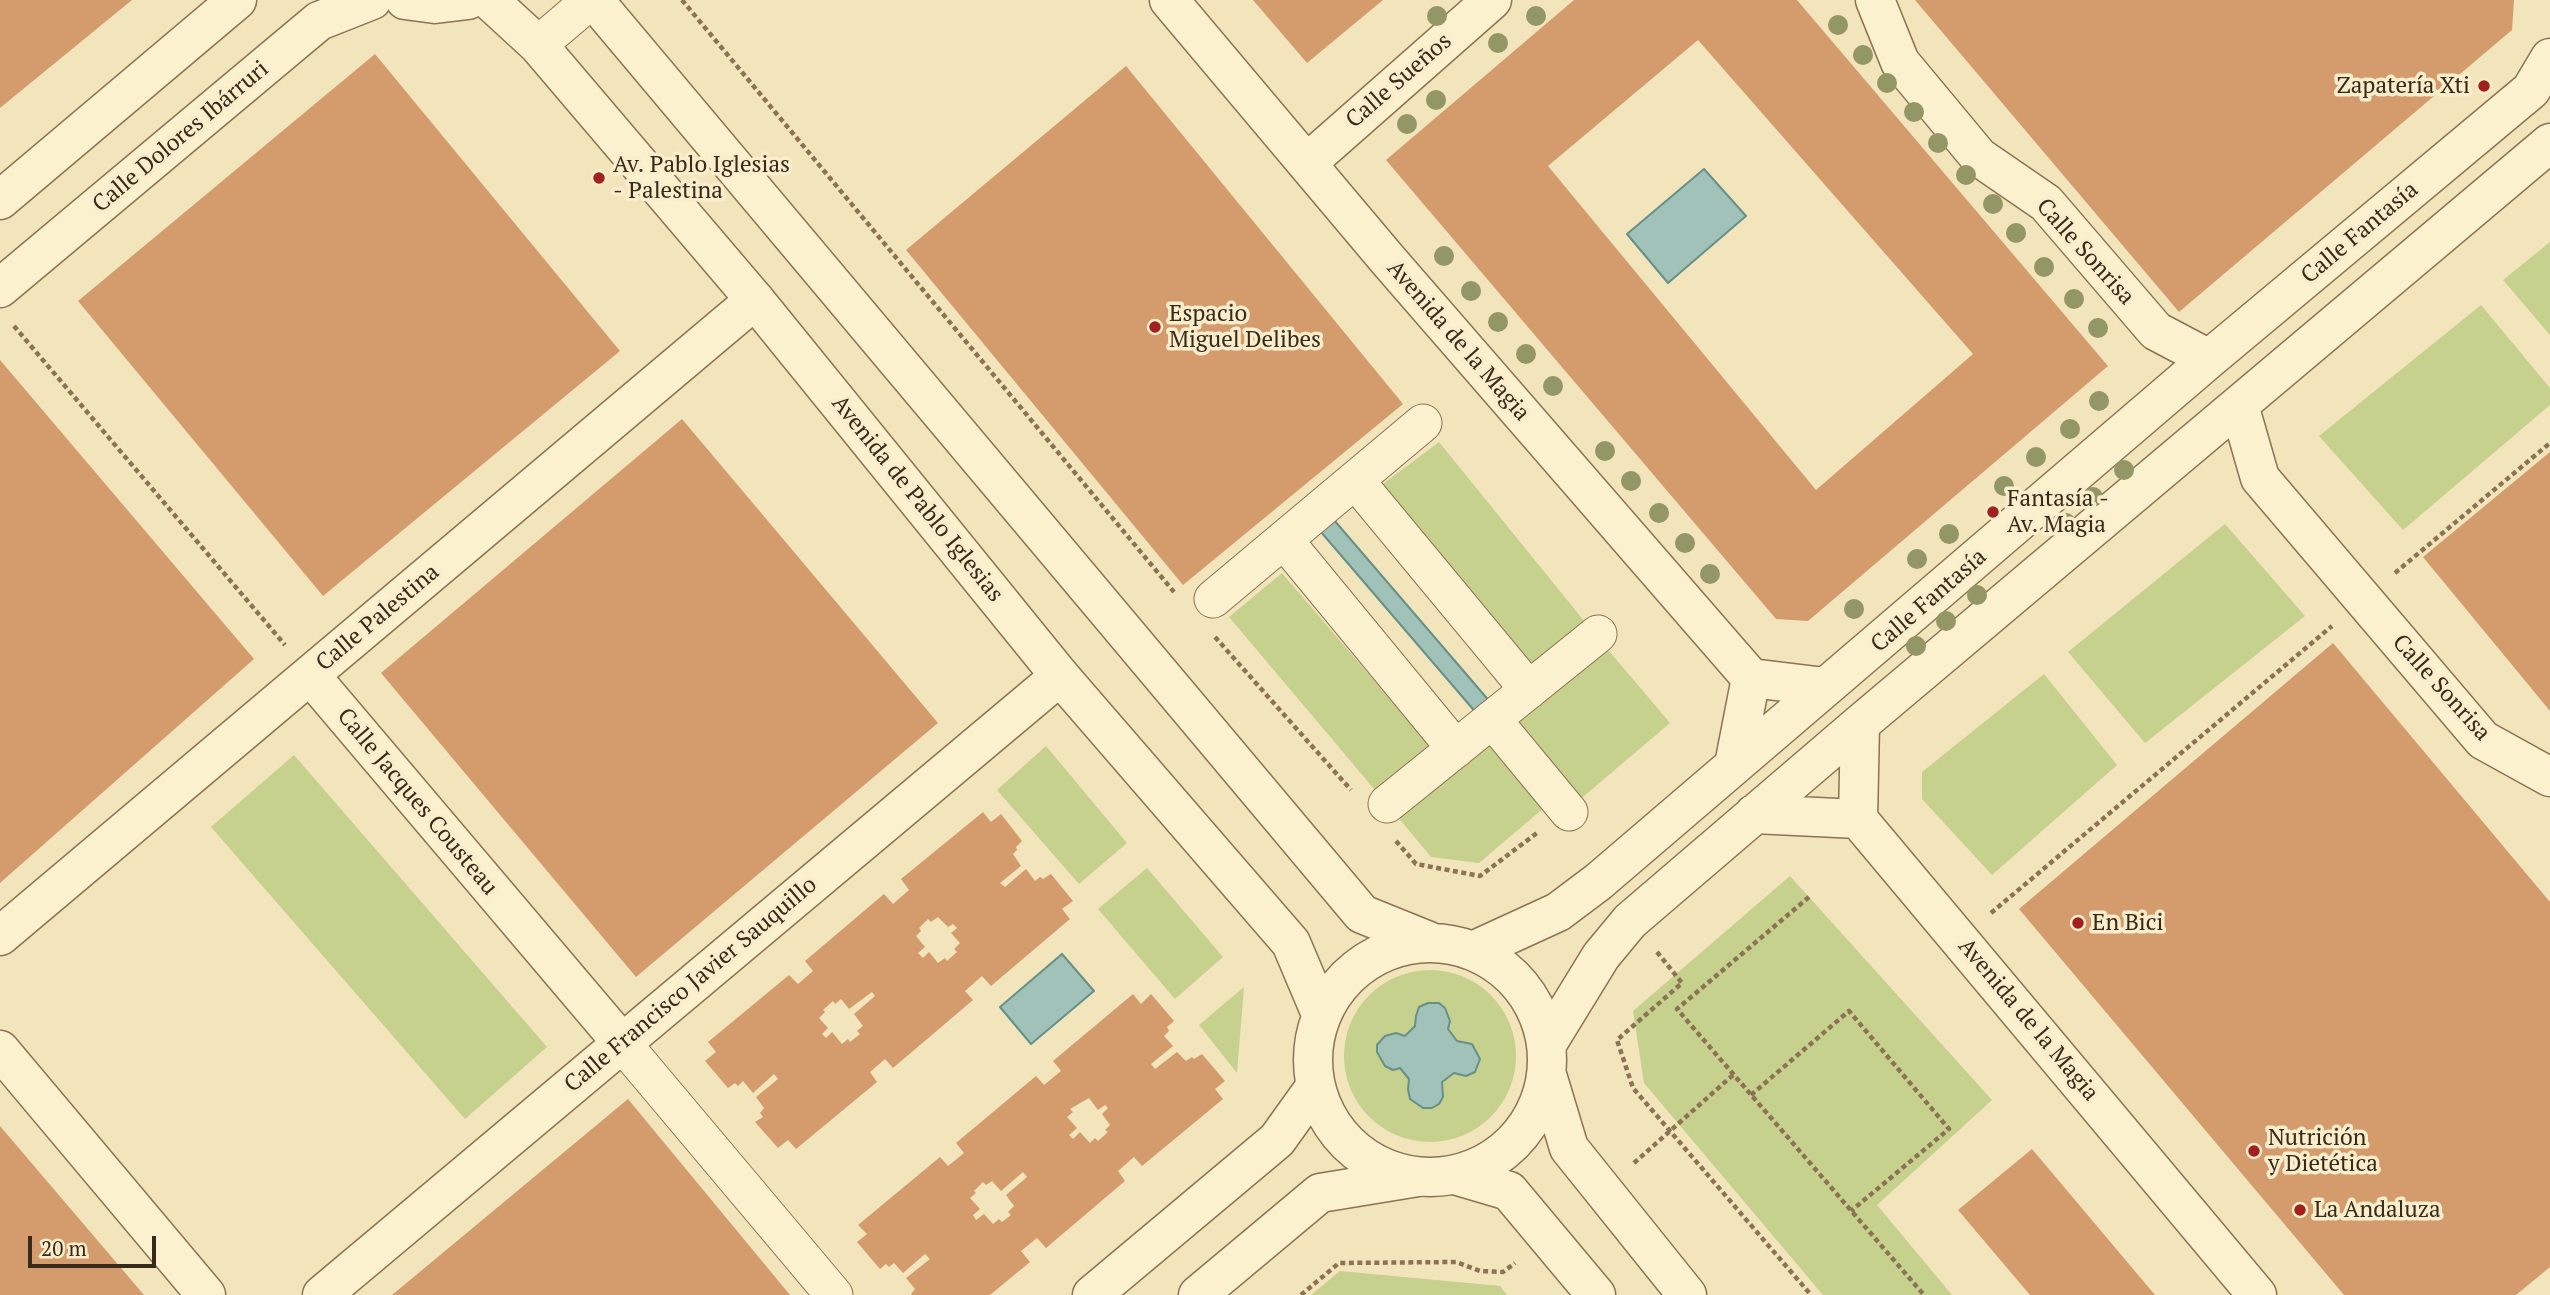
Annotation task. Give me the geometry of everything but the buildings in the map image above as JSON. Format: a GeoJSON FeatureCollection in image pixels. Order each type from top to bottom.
{"type":"FeatureCollection","features":[{"type":"Feature","properties":{"kind":"street"},"geometry":{"type":"LineString","coordinates":[[0,200],[237,0]]}},
{"type":"Feature","properties":{"kind":"street","name":"Calle Dolores Ibárruri"},"geometry":{"type":"LineString","coordinates":[[4,304],[319,21],[372,0]]}},
{"type":"Feature","properties":{"kind":"street"},"geometry":{"type":"LineString","coordinates":[[405,0],[435,4],[468,0]]}},
{"type":"Feature","properties":{"kind":"street","name":"Avenida de Pablo Iglesias"},"geometry":{"type":"LineString","coordinates":[[489,0],[538,45],[755,300],[1060,676],[1292,943],[1321,1014]]}},
{"type":"Feature","properties":{"kind":"street"},"geometry":{"type":"LineString","coordinates":[[538,45],[593,0],[1362,914],[1429,941],[1475,950],[1510,972],[1535,1005],[1569,1148],[1687,1295]]}},
{"type":"Feature","properties":{"kind":"street","name":"Avenida de la Magia"},"geometry":{"type":"LineString","coordinates":[[1169,0],[1751,678]]}},
{"type":"Feature","properties":{"kind":"street","name":"Calle Sueños"},"geometry":{"type":"LineString","coordinates":[[1307,163],[1492,0]]}},
{"type":"Feature","properties":{"kind":"street","name":"Calle Sonrisa"},"geometry":{"type":"LineString","coordinates":[[1875,0],[1900,62],[1979,157],[2046,203],[2156,331],[2209,359]]}},
{"type":"Feature","properties":{"kind":"street","name":"Calle Fantasía"},"geometry":{"type":"LineString","coordinates":[[1475,950],[1558,912],[1598,882],[2209,359],[2531,90],[2550,58]]}},
{"type":"Feature","properties":{"kind":"street"},"geometry":{"type":"LineString","coordinates":[[1198,1295],[1320,1193],[1436,1176],[1499,1156],[1531,1120],[1547,1059],[1601,956],[1630,921],[1860,723],[2550,143]]}},
{"type":"Feature","properties":{"kind":"street","name":"Calle Palestina"},"geometry":{"type":"LineString","coordinates":[[0,936],[755,300]]}},
{"type":"Feature","properties":{"kind":"street","name":"Calle Sonrisa"},"geometry":{"type":"LineString","coordinates":[[2238,405],[2260,478],[2483,740],[2550,777]]}},
{"type":"Feature","properties":{"kind":"street"},"geometry":{"type":"LineString","coordinates":[[1200,609],[1423,423]]}},
{"type":"Feature","properties":{"kind":"street"},"geometry":{"type":"LineString","coordinates":[[1355,481],[1529,690]]}},
{"type":"Feature","properties":{"kind":"street"},"geometry":{"type":"LineString","coordinates":[[1284,540],[1456,749]]}},
{"type":"Feature","properties":{"kind":"street"},"geometry":{"type":"LineString","coordinates":[[1388,819],[1456,749],[1598,634]]}},
{"type":"Feature","properties":{"kind":"street","name":"Calle Jacques Cousteau"},"geometry":{"type":"LineString","coordinates":[[310,675],[834,1295]]}},
{"type":"Feature","properties":{"kind":"street","name":"Calle Francisco Javier Sauquillo"},"geometry":{"type":"LineString","coordinates":[[322,1295],[1060,676]]}},
{"type":"Feature","properties":{"kind":"street"},"geometry":{"type":"LineString","coordinates":[[1734,765],[1751,678],[1825,687]]}},
{"type":"Feature","properties":{"kind":"street"},"geometry":{"type":"LineString","coordinates":[[1492,719],[1554,821]]}},
{"type":"Feature","properties":{"kind":"street"},"geometry":{"type":"LineString","coordinates":[[1754,814],[1858,819],[1860,723]]}},
{"type":"Feature","properties":{"kind":"street","name":"Avenida de la Magia"},"geometry":{"type":"LineString","coordinates":[[1858,819],[2257,1295]]}},
{"type":"Feature","properties":{"kind":"street"},"geometry":{"type":"LineString","coordinates":[[1429,941],[1384,950],[1346,976],[1321,1014],[1312,1050],[1315,1087],[1329,1121],[1352,1149],[1383,1168],[1509,1191],[1596,1295]]}},
{"type":"Feature","properties":{"kind":"street"},"geometry":{"type":"LineString","coordinates":[[0,1050],[206,1295]]}},
{"type":"Feature","properties":{"kind":"street"},"geometry":{"type":"LineString","coordinates":[[1092,1295],[1277,1140],[1315,1087]]}},
{"type":"Feature","properties":{"kind":"path"},"geometry":{"type":"LineString","coordinates":[[682,0],[1144,558],[1200,609],[1353,793]]}},
{"type":"Feature","properties":{"kind":"path"},"geometry":{"type":"LineString","coordinates":[[4,304],[310,675]]}},
{"type":"Feature","properties":{"kind":"path"},"geometry":{"type":"LineString","coordinates":[[1960,939],[2550,443]]}},
{"type":"Feature","properties":{"kind":"path"},"geometry":{"type":"LineString","coordinates":[[1388,819],[1416,864],[1480,876],[1554,821]]}},
{"type":"Feature","properties":{"kind":"path"},"geometry":{"type":"LineString","coordinates":[[1809,897],[1676,1009],[1924,1295]]}},
{"type":"Feature","properties":{"kind":"path"},"geometry":{"type":"LineString","coordinates":[[1630,921],[1682,983],[1617,1040],[1633,1088],[1811,1295]]}},
{"type":"Feature","properties":{"kind":"path"},"geometry":{"type":"LineString","coordinates":[[1751,1095],[1849,1011],[1949,1129],[1851,1211]]}},
{"type":"Feature","properties":{"kind":"path"},"geometry":{"type":"LineString","coordinates":[[1670,1131],[1733,1075]]}},
{"type":"Feature","properties":{"kind":"green space"},"geometry":{"type":"Polygon","coordinates":[[[2550,242],[2550,335],[2503,280],[2550,242]]]}},
{"type":"Feature","properties":{"kind":"green space"},"geometry":{"type":"Polygon","coordinates":[[[2481,305],[2550,388],[2550,405],[2403,530],[2319,436],[2481,305]]]}},
{"type":"Feature","properties":{"kind":"green space"},"geometry":{"type":"Polygon","coordinates":[[[1439,442],[1589,627],[1535,667],[1383,484],[1439,442]]]}},
{"type":"Feature","properties":{"kind":"green space"},"geometry":{"type":"Polygon","coordinates":[[[2225,524],[2305,616],[2145,743],[2068,652],[2225,524]]]}},
{"type":"Feature","properties":{"kind":"green space"},"geometry":{"type":"Polygon","coordinates":[[[1282,573],[1435,752],[1380,796],[1229,617],[1282,573]]]}},
{"type":"Feature","properties":{"kind":"green space"},"geometry":{"type":"Polygon","coordinates":[[[1604,645],[1670,723],[1577,802],[1512,724],[1604,645]]]}},
{"type":"Feature","properties":{"kind":"green space"},"geometry":{"type":"Polygon","coordinates":[[[2044,674],[2117,765],[1992,875],[1922,799],[1922,772],[2044,674]]]}},
{"type":"Feature","properties":{"kind":"green space"},"geometry":{"type":"Polygon","coordinates":[[[1490,740],[1545,807],[1479,863],[1431,857],[1397,816],[1490,740]]]}},
{"type":"Feature","properties":{"kind":"green space"},"geometry":{"type":"Polygon","coordinates":[[[1046,746],[1127,843],[1079,884],[997,790],[1046,746]]]}},
{"type":"Feature","properties":{"kind":"green space"},"geometry":{"type":"Polygon","coordinates":[[[294,755],[547,1047],[465,1119],[211,827],[294,755]]]}},
{"type":"Feature","properties":{"kind":"green space"},"geometry":{"type":"Polygon","coordinates":[[[1147,868],[1223,957],[1175,999],[1098,909],[1147,868]]]}},
{"type":"Feature","properties":{"kind":"green space"},"geometry":{"type":"Polygon","coordinates":[[[1790,876],[1992,1100],[1877,1205],[1952,1295],[1823,1295],[1644,1083],[1633,1011],[1790,876]]]}},
{"type":"Feature","properties":{"kind":"green space"},"geometry":{"type":"Polygon","coordinates":[[[1430,970],[1463,976],[1491,995],[1510,1023],[1516,1056],[1510,1089],[1491,1117],[1463,1136],[1430,1142],[1397,1136],[1369,1117],[1350,1089],[1344,1056],[1350,1023],[1369,995],[1397,976],[1430,970]]]}},
{"type":"Feature","properties":{"kind":"green space"},"geometry":{"type":"Polygon","coordinates":[[[1244,987],[1237,1073],[1199,1025],[1244,987]]]}},
{"type":"Feature","properties":{"kind":"green space"},"geometry":{"type":"Polygon","coordinates":[[[1340,1271],[1500,1286],[1507,1295],[1311,1295],[1340,1271]]]}},
{"type":"Feature","properties":{"kind":"water"},"geometry":{"type":"Polygon","coordinates":[[[1704,169],[1746,216],[1668,283],[1627,234],[1704,169]]]}},
{"type":"Feature","properties":{"kind":"water"},"geometry":{"type":"Polygon","coordinates":[[[1334,520],[1491,703],[1478,715],[1321,532],[1334,520]]]}},
{"type":"Feature","properties":{"kind":"water"},"geometry":{"type":"Polygon","coordinates":[[[1062,954],[1094,991],[1031,1044],[1000,1007],[1062,954]]]}},
{"type":"Feature","properties":{"kind":"water"},"geometry":{"type":"Polygon","coordinates":[[[1428,1003],[1439,1003],[1445,1008],[1450,1021],[1448,1029],[1457,1041],[1472,1044],[1480,1059],[1475,1072],[1466,1076],[1454,1073],[1442,1082],[1443,1097],[1439,1104],[1432,1108],[1423,1108],[1410,1099],[1409,1079],[1400,1068],[1393,1070],[1385,1066],[1377,1052],[1377,1045],[1385,1036],[1396,1033],[1405,1036],[1415,1026],[1419,1007],[1428,1003]]]}},
{"type":"Feature","properties":{"kind":"place","name":"Zapatería Xti"},"geometry":{"type":"Point","coordinates":[2484,86]}},
{"type":"Feature","properties":{"kind":"place","name":"Av. Pablo Iglesias - Palestina"},"geometry":{"type":"Point","coordinates":[599,178]}},
{"type":"Feature","properties":{"kind":"place","name":"Espacio Miguel Delibes"},"geometry":{"type":"Point","coordinates":[1155,327]}},
{"type":"Feature","properties":{"kind":"place","name":"Fantasía - Av. Magia"},"geometry":{"type":"Point","coordinates":[1993,512]}},
{"type":"Feature","properties":{"kind":"place","name":"En Bici"},"geometry":{"type":"Point","coordinates":[2078,923]}},
{"type":"Feature","properties":{"kind":"place","name":"Nutrición y Dietética"},"geometry":{"type":"Point","coordinates":[2254,1151]}},
{"type":"Feature","properties":{"kind":"place","name":"La Andaluza"},"geometry":{"type":"Point","coordinates":[2300,1210]}}]}
